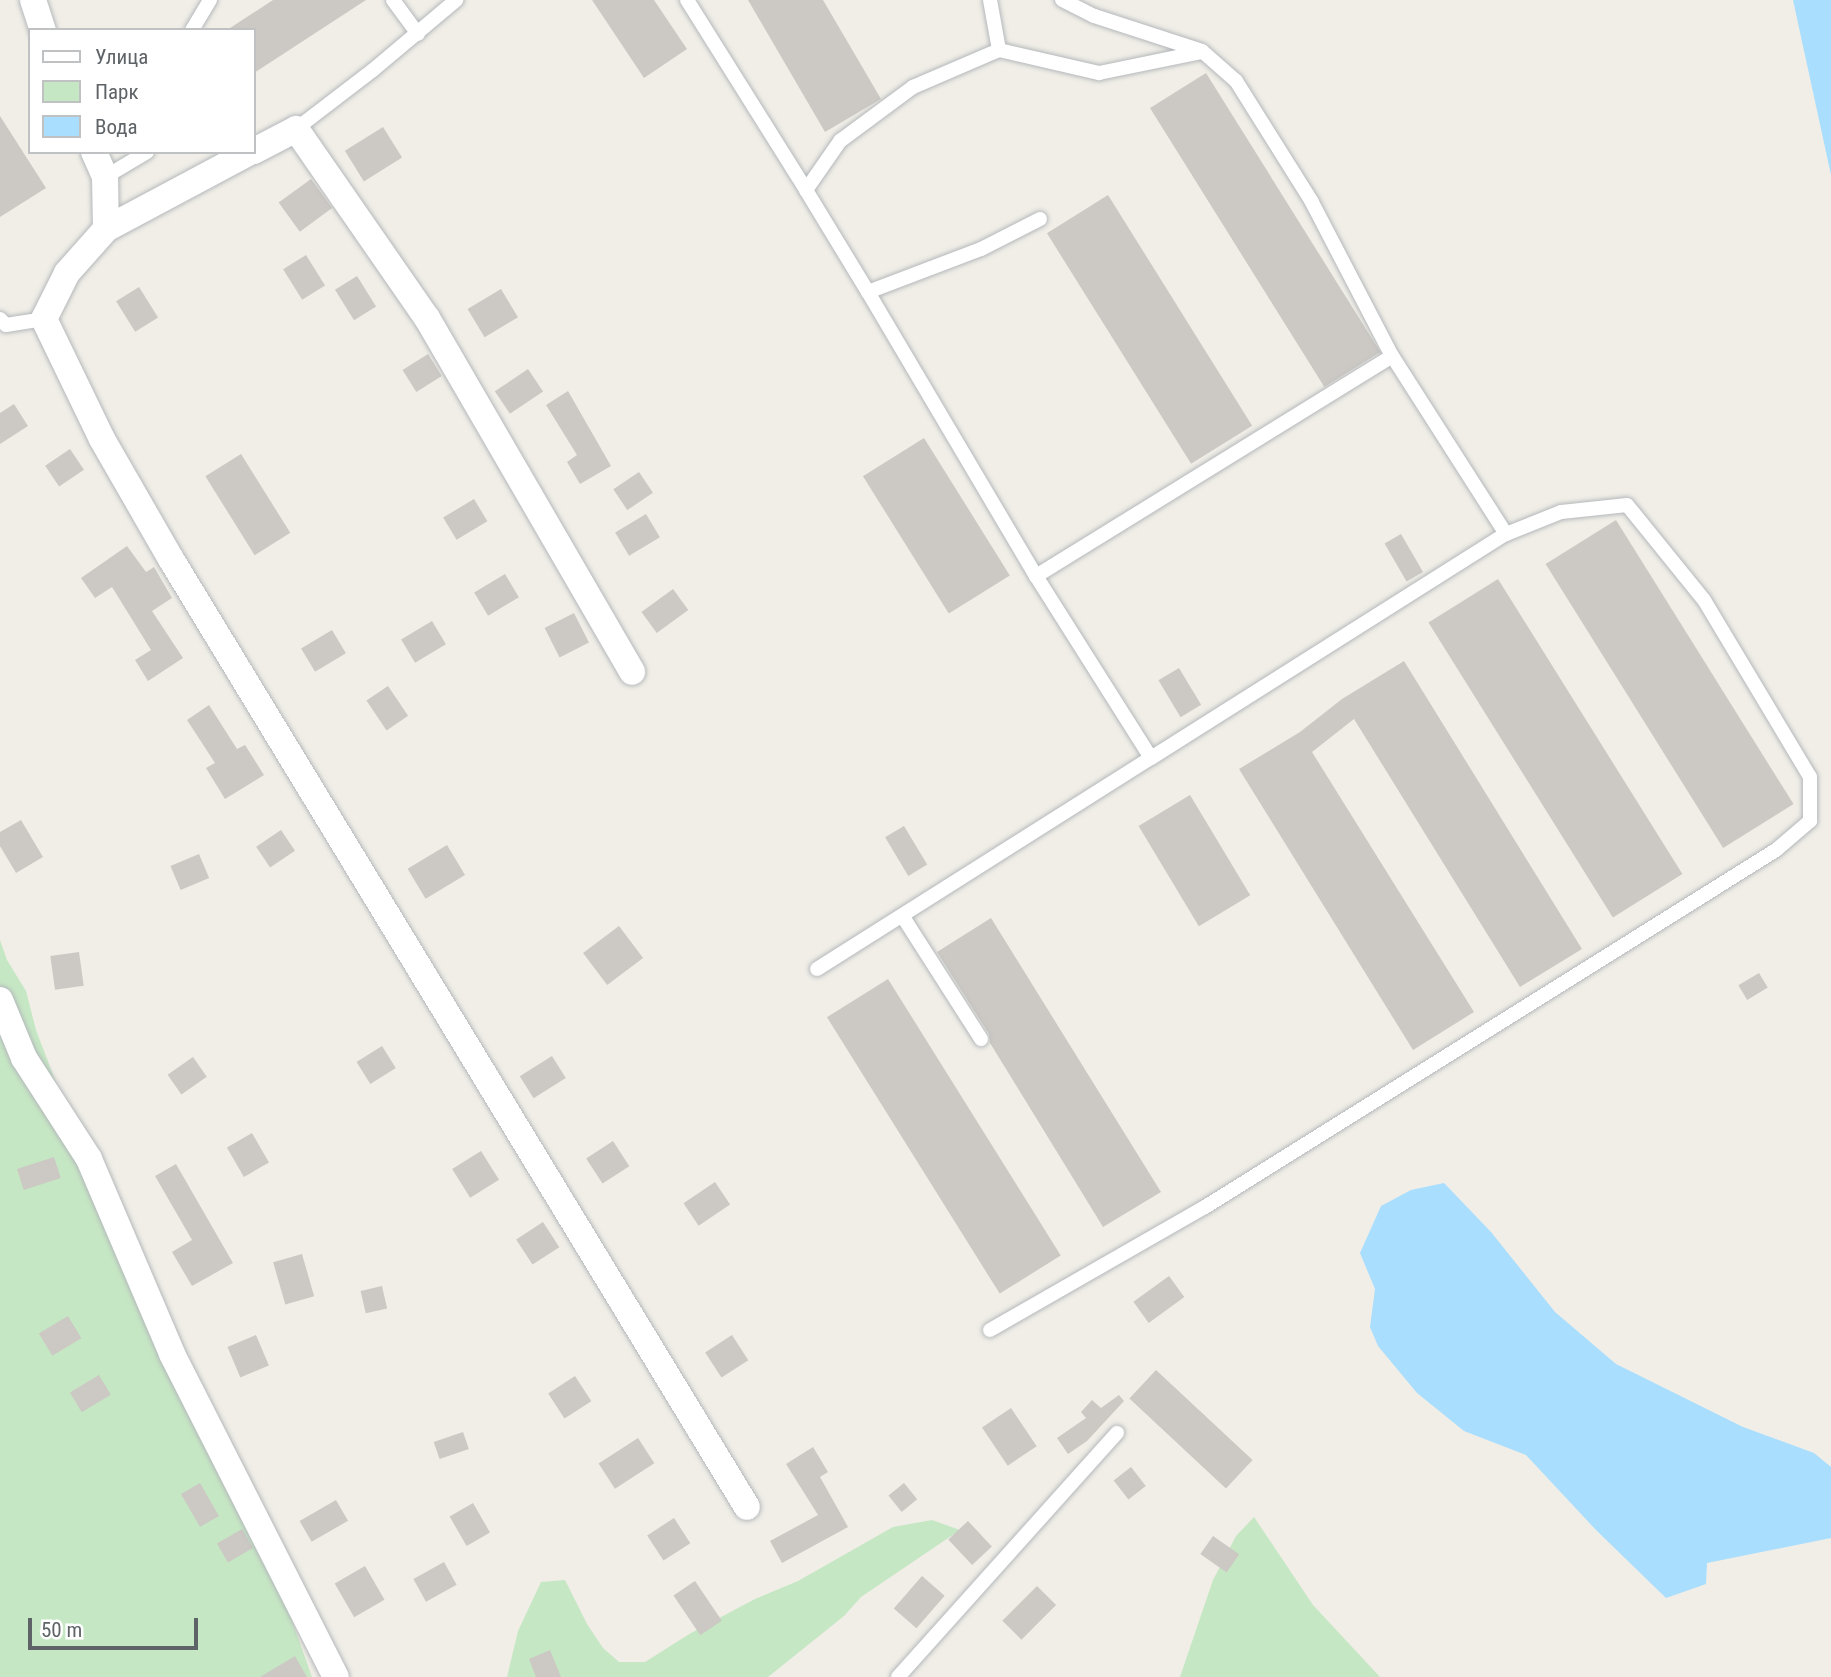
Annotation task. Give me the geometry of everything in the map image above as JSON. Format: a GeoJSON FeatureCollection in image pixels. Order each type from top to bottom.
{"type":"FeatureCollection","features":[{"type":"Feature","properties":{"kind":"street"},"geometry":{"type":"LineString","coordinates":[[33,0],[42,28]]}},
{"type":"Feature","properties":{"kind":"street"},"geometry":{"type":"LineString","coordinates":[[256,149],[296,129],[427,318],[632,672]]}},
{"type":"Feature","properties":{"kind":"street"},"geometry":{"type":"LineString","coordinates":[[95,154],[105,177],[106,229]]}},
{"type":"Feature","properties":{"kind":"street"},"geometry":{"type":"LineString","coordinates":[[246,154],[106,229],[67,273],[44,319],[102,439],[172,559],[747,1507]]}},
{"type":"Feature","properties":{"kind":"street"},"geometry":{"type":"LineString","coordinates":[[0,1000],[24,1058],[89,1159],[173,1354],[336,1677]]}},
{"type":"Feature","properties":{"kind":"lane"},"geometry":{"type":"LineString","coordinates":[[193,28],[210,0]]}},
{"type":"Feature","properties":{"kind":"lane"},"geometry":{"type":"LineString","coordinates":[[393,0],[418,34]]}},
{"type":"Feature","properties":{"kind":"lane"},"geometry":{"type":"LineString","coordinates":[[296,129],[418,34],[456,0]]}},
{"type":"Feature","properties":{"kind":"lane"},"geometry":{"type":"LineString","coordinates":[[687,0],[806,190],[1037,576],[1151,758]]}},
{"type":"Feature","properties":{"kind":"lane"},"geometry":{"type":"LineString","coordinates":[[990,0],[999,51]]}},
{"type":"Feature","properties":{"kind":"lane"},"geometry":{"type":"LineString","coordinates":[[1062,0],[1094,16],[1202,51],[1236,80],[1306,191],[1392,356],[1506,534]]}},
{"type":"Feature","properties":{"kind":"lane"},"geometry":{"type":"LineString","coordinates":[[806,190],[840,141],[913,87],[999,51],[1099,73],[1202,51]]}},
{"type":"Feature","properties":{"kind":"lane"},"geometry":{"type":"LineString","coordinates":[[105,177],[144,154]]}},
{"type":"Feature","properties":{"kind":"lane"},"geometry":{"type":"LineString","coordinates":[[868,292],[982,249],[1041,219]]}},
{"type":"Feature","properties":{"kind":"lane"},"geometry":{"type":"LineString","coordinates":[[0,319],[6,324],[44,319]]}},
{"type":"Feature","properties":{"kind":"lane"},"geometry":{"type":"LineString","coordinates":[[1037,576],[1392,356]]}},
{"type":"Feature","properties":{"kind":"lane"},"geometry":{"type":"LineString","coordinates":[[817,969],[1506,534],[1562,512],[1627,505],[1704,600],[1810,776],[1810,821],[1776,850],[1205,1208],[990,1330]]}},
{"type":"Feature","properties":{"kind":"lane"},"geometry":{"type":"LineString","coordinates":[[903,917],[981,1040]]}},
{"type":"Feature","properties":{"kind":"lane"},"geometry":{"type":"LineString","coordinates":[[898,1677],[1117,1433]]}},
{"type":"Feature","properties":{"kind":"green space"},"geometry":{"type":"Polygon","coordinates":[[[0,940],[7,960],[26,991],[36,1030],[68,1114],[271,1562],[312,1677],[0,1677],[0,940]]]}},
{"type":"Feature","properties":{"kind":"green space"},"geometry":{"type":"Polygon","coordinates":[[[1254,1517],[1313,1605],[1380,1677],[1180,1677],[1213,1580],[1236,1536],[1254,1517]]]}},
{"type":"Feature","properties":{"kind":"green space"},"geometry":{"type":"Polygon","coordinates":[[[932,1520],[960,1530],[861,1597],[844,1616],[768,1677],[507,1677],[518,1631],[541,1582],[565,1580],[587,1624],[603,1648],[619,1662],[645,1662],[691,1633],[755,1599],[798,1581],[893,1527],[932,1520]]]}},
{"type":"Feature","properties":{"kind":"water"},"geometry":{"type":"Polygon","coordinates":[[[1793,0],[1831,0],[1831,175],[1793,0]]]}},
{"type":"Feature","properties":{"kind":"water"},"geometry":{"type":"Polygon","coordinates":[[[1444,1183],[1491,1232],[1555,1312],[1616,1364],[1743,1427],[1814,1453],[1831,1467],[1831,1538],[1707,1563],[1706,1584],[1666,1598],[1596,1530],[1526,1455],[1464,1431],[1417,1393],[1378,1346],[1370,1327],[1375,1289],[1360,1253],[1381,1206],[1411,1190],[1444,1183]]]}},
{"type":"Feature","properties":{"kind":"building"},"geometry":{"type":"Polygon","coordinates":[[[273,0],[366,0],[256,72],[256,28],[230,28],[273,0]]]}},
{"type":"Feature","properties":{"kind":"building"},"geometry":{"type":"Polygon","coordinates":[[[592,0],[654,0],[687,49],[644,78],[592,0]]]}},
{"type":"Feature","properties":{"kind":"building"},"geometry":{"type":"Polygon","coordinates":[[[748,0],[823,0],[881,99],[825,132],[748,0]]]}},
{"type":"Feature","properties":{"kind":"building"},"geometry":{"type":"Polygon","coordinates":[[[1206,73],[1380,352],[1324,387],[1150,108],[1206,73]]]}},
{"type":"Feature","properties":{"kind":"building"},"geometry":{"type":"Polygon","coordinates":[[[0,116],[46,188],[0,217],[0,116]]]}},
{"type":"Feature","properties":{"kind":"building"},"geometry":{"type":"Polygon","coordinates":[[[383,127],[402,158],[364,181],[345,151],[383,127]]]}},
{"type":"Feature","properties":{"kind":"building"},"geometry":{"type":"Polygon","coordinates":[[[311,179],[332,208],[300,232],[279,203],[311,179]]]}},
{"type":"Feature","properties":{"kind":"building"},"geometry":{"type":"Polygon","coordinates":[[[1108,195],[1252,426],[1191,464],[1047,233],[1108,195]]]}},
{"type":"Feature","properties":{"kind":"building"},"geometry":{"type":"Polygon","coordinates":[[[306,255],[325,286],[302,300],[283,269],[306,255]]]}},
{"type":"Feature","properties":{"kind":"building"},"geometry":{"type":"Polygon","coordinates":[[[357,276],[376,307],[354,320],[335,290],[357,276]]]}},
{"type":"Feature","properties":{"kind":"building"},"geometry":{"type":"Polygon","coordinates":[[[139,287],[158,318],[135,332],[116,301],[139,287]]]}},
{"type":"Feature","properties":{"kind":"building"},"geometry":{"type":"Polygon","coordinates":[[[501,289],[518,317],[485,337],[468,309],[501,289]]]}},
{"type":"Feature","properties":{"kind":"building"},"geometry":{"type":"Polygon","coordinates":[[[428,354],[442,376],[416,392],[403,370],[428,354]]]}},
{"type":"Feature","properties":{"kind":"building"},"geometry":{"type":"Polygon","coordinates":[[[528,369],[543,391],[510,414],[495,391],[528,369]]]}},
{"type":"Feature","properties":{"kind":"building"},"geometry":{"type":"Polygon","coordinates":[[[568,391],[611,466],[580,484],[567,462],[577,455],[546,405],[568,391]]]}},
{"type":"Feature","properties":{"kind":"building"},"geometry":{"type":"Polygon","coordinates":[[[14,404],[28,426],[0,444],[0,413],[14,404]]]}},
{"type":"Feature","properties":{"kind":"building"},"geometry":{"type":"Polygon","coordinates":[[[924,438],[1010,575],[949,614],[863,476],[924,438]]]}},
{"type":"Feature","properties":{"kind":"building"},"geometry":{"type":"Polygon","coordinates":[[[70,449],[84,470],[59,487],[45,466],[70,449]]]}},
{"type":"Feature","properties":{"kind":"building"},"geometry":{"type":"Polygon","coordinates":[[[241,454],[290,533],[255,555],[205,476],[241,454]]]}},
{"type":"Feature","properties":{"kind":"building"},"geometry":{"type":"Polygon","coordinates":[[[639,472],[653,493],[627,510],[613,489],[639,472]]]}},
{"type":"Feature","properties":{"kind":"building"},"geometry":{"type":"Polygon","coordinates":[[[474,499],[487,521],[457,540],[443,518],[474,499]]]}},
{"type":"Feature","properties":{"kind":"building"},"geometry":{"type":"Polygon","coordinates":[[[646,514],[660,537],[629,556],[615,533],[646,514]]]}},
{"type":"Feature","properties":{"kind":"building"},"geometry":{"type":"Polygon","coordinates":[[[1616,520],[1794,804],[1723,848],[1546,564],[1616,520]]]}},
{"type":"Feature","properties":{"kind":"building"},"geometry":{"type":"Polygon","coordinates":[[[1401,534],[1423,572],[1407,582],[1385,544],[1401,534]]]}},
{"type":"Feature","properties":{"kind":"building"},"geometry":{"type":"Polygon","coordinates":[[[127,546],[146,572],[154,567],[172,598],[152,611],[183,658],[148,681],[135,660],[151,650],[112,587],[95,598],[81,578],[127,546]]]}},
{"type":"Feature","properties":{"kind":"building"},"geometry":{"type":"Polygon","coordinates":[[[505,574],[519,597],[488,616],[474,593],[505,574]]]}},
{"type":"Feature","properties":{"kind":"building"},"geometry":{"type":"Polygon","coordinates":[[[1498,579],[1682,874],[1613,918],[1428,622],[1498,579]]]}},
{"type":"Feature","properties":{"kind":"building"},"geometry":{"type":"Polygon","coordinates":[[[673,589],[688,610],[657,633],[641,612],[673,589]]]}},
{"type":"Feature","properties":{"kind":"building"},"geometry":{"type":"Polygon","coordinates":[[[574,613],[589,642],[560,657],[545,628],[574,613]]]}},
{"type":"Feature","properties":{"kind":"building"},"geometry":{"type":"Polygon","coordinates":[[[432,621],[446,644],[415,663],[401,640],[432,621]]]}},
{"type":"Feature","properties":{"kind":"building"},"geometry":{"type":"Polygon","coordinates":[[[332,630],[346,653],[315,672],[301,649],[332,630]]]}},
{"type":"Feature","properties":{"kind":"building"},"geometry":{"type":"Polygon","coordinates":[[[1404,661],[1582,949],[1520,987],[1354,719],[1312,752],[1474,1012],[1413,1050],[1239,769],[1300,732],[1342,699],[1404,661]]]}},
{"type":"Feature","properties":{"kind":"building"},"geometry":{"type":"Polygon","coordinates":[[[1179,668],[1201,705],[1181,717],[1158,680],[1179,668]]]}},
{"type":"Feature","properties":{"kind":"building"},"geometry":{"type":"Polygon","coordinates":[[[388,686],[408,716],[387,730],[366,701],[388,686]]]}},
{"type":"Feature","properties":{"kind":"building"},"geometry":{"type":"Polygon","coordinates":[[[209,705],[237,749],[245,745],[264,775],[225,799],[206,768],[215,763],[187,720],[209,705]]]}},
{"type":"Feature","properties":{"kind":"building"},"geometry":{"type":"Polygon","coordinates":[[[1190,795],[1250,895],[1199,926],[1139,826],[1190,795]]]}},
{"type":"Feature","properties":{"kind":"building"},"geometry":{"type":"Polygon","coordinates":[[[21,820],[43,857],[16,873],[0,846],[0,832],[21,820]]]}},
{"type":"Feature","properties":{"kind":"building"},"geometry":{"type":"Polygon","coordinates":[[[904,826],[927,865],[908,876],[885,837],[904,826]]]}},
{"type":"Feature","properties":{"kind":"building"},"geometry":{"type":"Polygon","coordinates":[[[281,830],[295,851],[270,868],[256,847],[281,830]]]}},
{"type":"Feature","properties":{"kind":"building"},"geometry":{"type":"Polygon","coordinates":[[[447,845],[465,875],[426,899],[408,869],[447,845]]]}},
{"type":"Feature","properties":{"kind":"building"},"geometry":{"type":"Polygon","coordinates":[[[199,854],[209,878],[181,890],[170,866],[199,854]]]}},
{"type":"Feature","properties":{"kind":"building"},"geometry":{"type":"Polygon","coordinates":[[[991,918],[1161,1192],[1103,1227],[990,1043],[989,1034],[937,952],[991,918]]]}},
{"type":"Feature","properties":{"kind":"building"},"geometry":{"type":"Polygon","coordinates":[[[619,926],[643,958],[607,985],[583,953],[619,926]]]}},
{"type":"Feature","properties":{"kind":"building"},"geometry":{"type":"Polygon","coordinates":[[[79,952],[84,986],[55,990],[50,956],[79,952]]]}},
{"type":"Feature","properties":{"kind":"building"},"geometry":{"type":"Polygon","coordinates":[[[1759,973],[1768,988],[1747,1000],[1738,985],[1759,973]]]}},
{"type":"Feature","properties":{"kind":"building"},"geometry":{"type":"Polygon","coordinates":[[[888,979],[1061,1255],[1000,1294],[827,1017],[888,979]]]}},
{"type":"Feature","properties":{"kind":"building"},"geometry":{"type":"Polygon","coordinates":[[[382,1046],[396,1068],[370,1084],[357,1062],[382,1046]]]}},
{"type":"Feature","properties":{"kind":"building"},"geometry":{"type":"Polygon","coordinates":[[[552,1056],[566,1078],[534,1098],[520,1076],[552,1056]]]}},
{"type":"Feature","properties":{"kind":"building"},"geometry":{"type":"Polygon","coordinates":[[[193,1057],[207,1077],[181,1094],[168,1075],[193,1057]]]}},
{"type":"Feature","properties":{"kind":"building"},"geometry":{"type":"Polygon","coordinates":[[[252,1133],[269,1162],[244,1177],[227,1148],[252,1133]]]}},
{"type":"Feature","properties":{"kind":"building"},"geometry":{"type":"Polygon","coordinates":[[[613,1141],[629,1166],[603,1184],[586,1158],[613,1141]]]}},
{"type":"Feature","properties":{"kind":"building"},"geometry":{"type":"Polygon","coordinates":[[[481,1151],[499,1180],[470,1198],[452,1169],[481,1151]]]}},
{"type":"Feature","properties":{"kind":"building"},"geometry":{"type":"Polygon","coordinates":[[[54,1157],[61,1178],[24,1190],[17,1169],[54,1157]]]}},
{"type":"Feature","properties":{"kind":"building"},"geometry":{"type":"Polygon","coordinates":[[[176,1164],[233,1263],[192,1286],[172,1252],[192,1240],[155,1176],[176,1164]]]}},
{"type":"Feature","properties":{"kind":"building"},"geometry":{"type":"Polygon","coordinates":[[[715,1182],[730,1204],[699,1226],[683,1203],[715,1182]]]}},
{"type":"Feature","properties":{"kind":"building"},"geometry":{"type":"Polygon","coordinates":[[[543,1222],[559,1247],[533,1265],[516,1239],[543,1222]]]}},
{"type":"Feature","properties":{"kind":"building"},"geometry":{"type":"Polygon","coordinates":[[[302,1254],[314,1296],[285,1305],[273,1262],[302,1254]]]}},
{"type":"Feature","properties":{"kind":"building"},"geometry":{"type":"Polygon","coordinates":[[[1169,1276],[1184,1297],[1149,1323],[1133,1302],[1169,1276]]]}},
{"type":"Feature","properties":{"kind":"building"},"geometry":{"type":"Polygon","coordinates":[[[382,1286],[387,1308],[366,1313],[361,1291],[382,1286]]]}},
{"type":"Feature","properties":{"kind":"building"},"geometry":{"type":"Polygon","coordinates":[[[68,1316],[81,1338],[52,1356],[39,1334],[68,1316]]]}},
{"type":"Feature","properties":{"kind":"building"},"geometry":{"type":"Polygon","coordinates":[[[256,1335],[269,1365],[240,1377],[227,1347],[256,1335]]]}},
{"type":"Feature","properties":{"kind":"building"},"geometry":{"type":"Polygon","coordinates":[[[732,1335],[748,1360],[722,1378],[705,1352],[732,1335]]]}},
{"type":"Feature","properties":{"kind":"building"},"geometry":{"type":"Polygon","coordinates":[[[1156,1370],[1253,1460],[1226,1489],[1129,1399],[1156,1370]]]}},
{"type":"Feature","properties":{"kind":"building"},"geometry":{"type":"Polygon","coordinates":[[[99,1375],[111,1395],[82,1412],[70,1393],[99,1375]]]}},
{"type":"Feature","properties":{"kind":"building"},"geometry":{"type":"Polygon","coordinates":[[[575,1376],[591,1401],[565,1419],[548,1393],[575,1376]]]}},
{"type":"Feature","properties":{"kind":"building"},"geometry":{"type":"Polygon","coordinates":[[[1119,1395],[1124,1401],[1087,1441],[1068,1454],[1057,1438],[1086,1418],[1081,1412],[1092,1400],[1101,1408],[1119,1395]]]}},
{"type":"Feature","properties":{"kind":"building"},"geometry":{"type":"Polygon","coordinates":[[[1011,1408],[1037,1446],[1008,1466],[982,1428],[1011,1408]]]}},
{"type":"Feature","properties":{"kind":"building"},"geometry":{"type":"Polygon","coordinates":[[[463,1432],[469,1449],[440,1459],[434,1442],[463,1432]]]}},
{"type":"Feature","properties":{"kind":"building"},"geometry":{"type":"Polygon","coordinates":[[[638,1438],[654,1463],[615,1489],[599,1464],[638,1438]]]}},
{"type":"Feature","properties":{"kind":"building"},"geometry":{"type":"Polygon","coordinates":[[[813,1447],[828,1472],[820,1477],[848,1527],[782,1563],[770,1541],[818,1515],[786,1464],[813,1447]]]}},
{"type":"Feature","properties":{"kind":"building"},"geometry":{"type":"Polygon","coordinates":[[[1131,1467],[1146,1486],[1128,1499],[1114,1481],[1131,1467]]]}},
{"type":"Feature","properties":{"kind":"building"},"geometry":{"type":"Polygon","coordinates":[[[200,1483],[219,1516],[200,1527],[181,1494],[200,1483]]]}},
{"type":"Feature","properties":{"kind":"building"},"geometry":{"type":"Polygon","coordinates":[[[904,1483],[917,1499],[902,1512],[888,1496],[904,1483]]]}},
{"type":"Feature","properties":{"kind":"building"},"geometry":{"type":"Polygon","coordinates":[[[336,1500],[348,1521],[312,1542],[300,1521],[336,1500]]]}},
{"type":"Feature","properties":{"kind":"building"},"geometry":{"type":"Polygon","coordinates":[[[473,1503],[490,1532],[467,1546],[450,1516],[473,1503]]]}},
{"type":"Feature","properties":{"kind":"building"},"geometry":{"type":"Polygon","coordinates":[[[674,1518],[690,1543],[664,1561],[647,1535],[674,1518]]]}},
{"type":"Feature","properties":{"kind":"building"},"geometry":{"type":"Polygon","coordinates":[[[968,1521],[992,1547],[972,1565],[948,1539],[968,1521]]]}},
{"type":"Feature","properties":{"kind":"building"},"geometry":{"type":"Polygon","coordinates":[[[242,1529],[253,1548],[228,1563],[217,1544],[242,1529]]]}},
{"type":"Feature","properties":{"kind":"building"},"geometry":{"type":"Polygon","coordinates":[[[1213,1536],[1239,1554],[1227,1572],[1200,1554],[1213,1536]]]}},
{"type":"Feature","properties":{"kind":"building"},"geometry":{"type":"Polygon","coordinates":[[[444,1562],[457,1585],[426,1602],[413,1579],[444,1562]]]}},
{"type":"Feature","properties":{"kind":"building"},"geometry":{"type":"Polygon","coordinates":[[[365,1566],[384,1600],[354,1617],[335,1584],[365,1566]]]}},
{"type":"Feature","properties":{"kind":"building"},"geometry":{"type":"Polygon","coordinates":[[[922,1576],[945,1596],[916,1628],[894,1608],[922,1576]]]}},
{"type":"Feature","properties":{"kind":"building"},"geometry":{"type":"Polygon","coordinates":[[[695,1581],[722,1621],[700,1635],[673,1596],[695,1581]]]}},
{"type":"Feature","properties":{"kind":"building"},"geometry":{"type":"Polygon","coordinates":[[[1037,1586],[1056,1605],[1021,1640],[1002,1621],[1037,1586]]]}},
{"type":"Feature","properties":{"kind":"building"},"geometry":{"type":"Polygon","coordinates":[[[550,1650],[561,1677],[536,1677],[529,1659],[550,1650]]]}},
{"type":"Feature","properties":{"kind":"building"},"geometry":{"type":"Polygon","coordinates":[[[295,1656],[307,1677],[260,1677],[295,1656]]]}}]}
